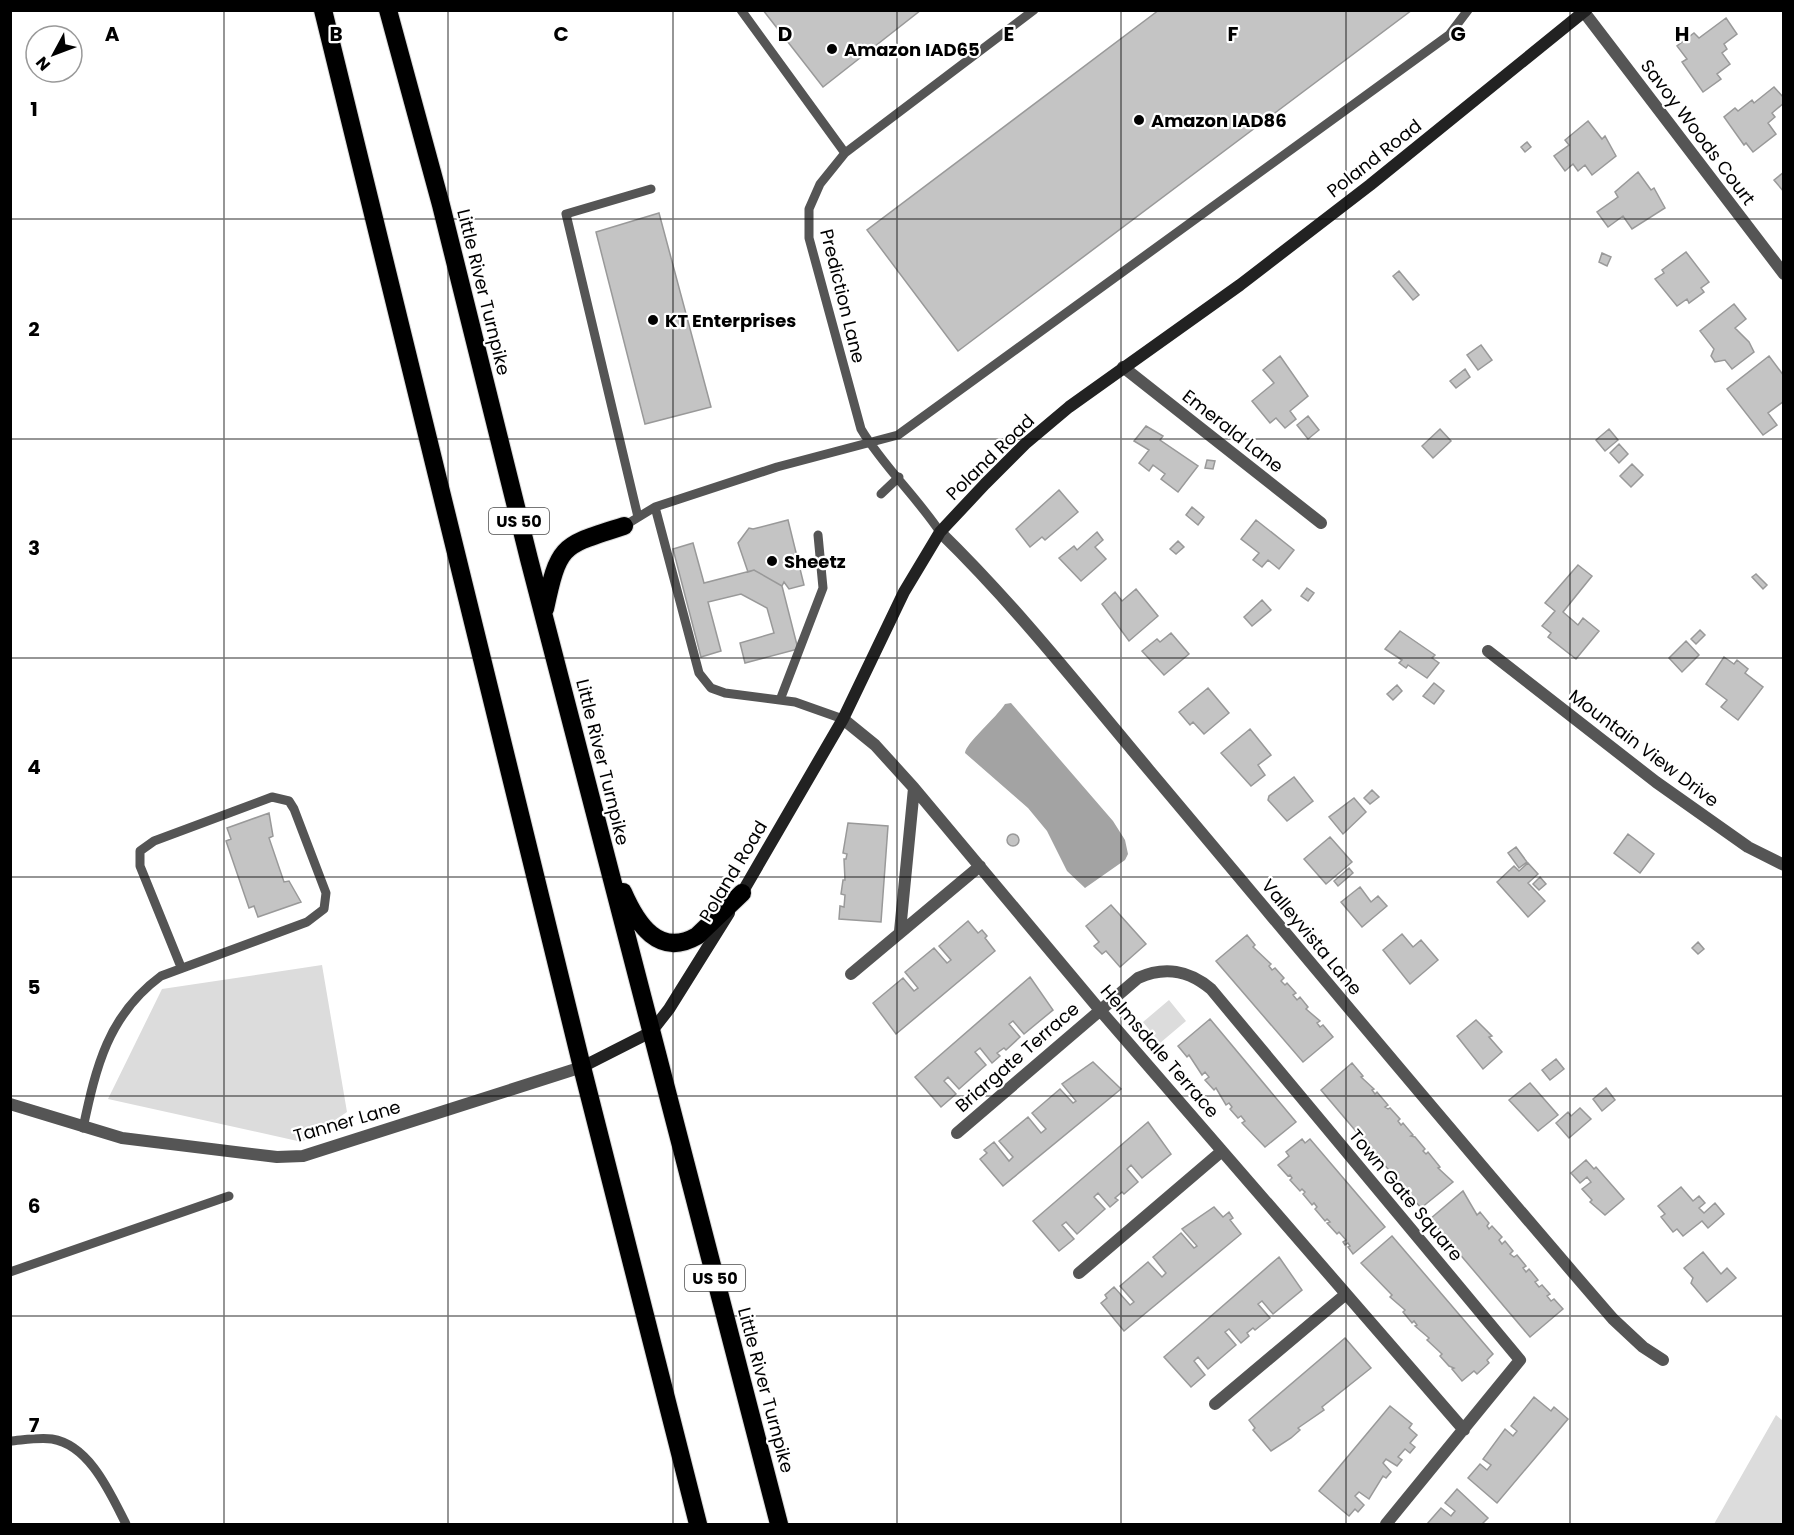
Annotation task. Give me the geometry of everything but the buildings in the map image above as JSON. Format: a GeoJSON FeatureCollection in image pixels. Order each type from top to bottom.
{"type":"FeatureCollection","features":[{"type":"Feature","properties":{"kind":"highway"},"geometry":{"type":"LineString","coordinates":[[323,10],[582,1067],[698,1524]]}},
{"type":"Feature","properties":{"kind":"highway","name":"Little River Turnpike"},"geometry":{"type":"LineString","coordinates":[[388,10],[441,205],[602,841],[779,1524]]}},
{"type":"Feature","properties":{"kind":"highway"},"geometry":{"type":"LineString","coordinates":[[544,613],[552,574],[564,551],[575,542],[631,521]]}},
{"type":"Feature","properties":{"kind":"highway"},"geometry":{"type":"LineString","coordinates":[[602,841],[635,916],[651,935],[660,940],[678,944],[697,936],[742,893]]}},
{"type":"Feature","properties":{"kind":"street","name":"Poland Road"},"geometry":{"type":"LineString","coordinates":[[582,1067],[651,1032],[669,1010],[742,893],[843,719],[904,592],[940,532],[1025,444],[1123,367],[1240,285],[1361,192],[1585,11]]}},
{"type":"Feature","properties":{"kind":"street","name":"Savoy Woods Court"},"geometry":{"type":"LineString","coordinates":[[1585,11],[1784,274]]}},
{"type":"Feature","properties":{"kind":"street","name":"Emerald Lane"},"geometry":{"type":"LineString","coordinates":[[1123,367],[1321,523]]}},
{"type":"Feature","properties":{"kind":"street","name":"Valleyvista Lane"},"geometry":{"type":"LineString","coordinates":[[940,532],[984,574],[1055,657],[1330,987],[1605,1310],[1643,1347],[1663,1360]]}},
{"type":"Feature","properties":{"kind":"street","name":"Mountain View Drive"},"geometry":{"type":"LineString","coordinates":[[1488,651],[1656,782],[1748,847],[1784,865]]}},
{"type":"Feature","properties":{"kind":"street","name":"Helmsdale Terrace"},"geometry":{"type":"LineString","coordinates":[[843,719],[875,745],[914,788],[1099,1010],[1464,1430]]}},
{"type":"Feature","properties":{"kind":"street"},"geometry":{"type":"LineString","coordinates":[[900,931],[914,788]]}},
{"type":"Feature","properties":{"kind":"street"},"geometry":{"type":"LineString","coordinates":[[851,974],[980,866]]}},
{"type":"Feature","properties":{"kind":"street","name":"Town Gate Square"},"geometry":{"type":"LineString","coordinates":[[1099,1010],[1138,978],[1161,969],[1194,977],[1210,989],[1520,1360],[1386,1524]]}},
{"type":"Feature","properties":{"kind":"street","name":"Briargate Terrace"},"geometry":{"type":"LineString","coordinates":[[957,1133],[1099,1010]]}},
{"type":"Feature","properties":{"kind":"street","name":"Tanner Lane"},"geometry":{"type":"LineString","coordinates":[[10,1104],[82,1128],[122,1138],[277,1157],[303,1156],[582,1067]]}},
{"type":"Feature","properties":{"kind":"street"},"geometry":{"type":"LineString","coordinates":[[1078,1273],[1222,1151]]}},
{"type":"Feature","properties":{"kind":"street"},"geometry":{"type":"LineString","coordinates":[[1215,1404],[1346,1294]]}},
{"type":"Feature","properties":{"kind":"lane"},"geometry":{"type":"LineString","coordinates":[[741,10],[845,153]]}},
{"type":"Feature","properties":{"kind":"lane","name":"Prediction Lane"},"geometry":{"type":"LineString","coordinates":[[940,532],[899,477],[870,444],[861,429],[809,238],[809,208],[820,184],[845,153],[1034,10]]}},
{"type":"Feature","properties":{"kind":"lane"},"geometry":{"type":"LineString","coordinates":[[651,189],[566,214],[631,521],[655,507],[777,467],[898,435],[1449,35],[1468,10]]}},
{"type":"Feature","properties":{"kind":"lane"},"geometry":{"type":"LineString","coordinates":[[881,494],[899,477]]}},
{"type":"Feature","properties":{"kind":"lane"},"geometry":{"type":"LineString","coordinates":[[655,507],[699,673],[711,688],[725,693],[780,700],[817,708],[843,719]]}},
{"type":"Feature","properties":{"kind":"lane"},"geometry":{"type":"LineString","coordinates":[[780,700],[823,588],[818,535]]}},
{"type":"Feature","properties":{"kind":"lane"},"geometry":{"type":"LineString","coordinates":[[82,1128],[92,1087],[117,1022],[142,990],[160,976],[307,922],[324,909],[326,893],[294,808],[289,801],[272,797],[154,841],[140,851],[140,866],[181,967]]}},
{"type":"Feature","properties":{"kind":"lane"},"geometry":{"type":"LineString","coordinates":[[10,1272],[229,1196]]}},
{"type":"Feature","properties":{"kind":"lane"},"geometry":{"type":"LineString","coordinates":[[10,1441],[53,1439],[77,1452],[108,1489],[126,1524]]}},
{"type":"Feature","properties":{"kind":"shaded area"},"geometry":{"type":"Polygon","coordinates":[[[1011,703],[1113,821],[1125,840],[1128,854],[1125,860],[1085,888],[1067,871],[1047,831],[1028,808],[965,753],[970,743],[1005,704],[1011,703]]]}},
{"type":"Feature","properties":{"kind":"shaded area"},"geometry":{"type":"Polygon","coordinates":[[[322,965],[347,1112],[302,1142],[108,1099],[162,989],[322,965]]]}},
{"type":"Feature","properties":{"kind":"shaded area"},"geometry":{"type":"Polygon","coordinates":[[[1169,1000],[1186,1021],[1160,1043],[1143,1022],[1169,1000]]]}},
{"type":"Feature","properties":{"kind":"shaded area"},"geometry":{"type":"Polygon","coordinates":[[[1776,1415],[1783,1421],[1783,1524],[1714,1524],[1776,1415]]]}},
{"type":"Feature","properties":{"kind":"place","name":"Amazon IAD65"},"geometry":{"type":"Point","coordinates":[832,49]}},
{"type":"Feature","properties":{"kind":"place","name":"Amazon IAD86"},"geometry":{"type":"Point","coordinates":[1139,120]}},
{"type":"Feature","properties":{"kind":"place","name":"KT Enterprises"},"geometry":{"type":"Point","coordinates":[653,320]}},
{"type":"Feature","properties":{"kind":"place","name":"Sheetz"},"geometry":{"type":"Point","coordinates":[772,561]}}]}
